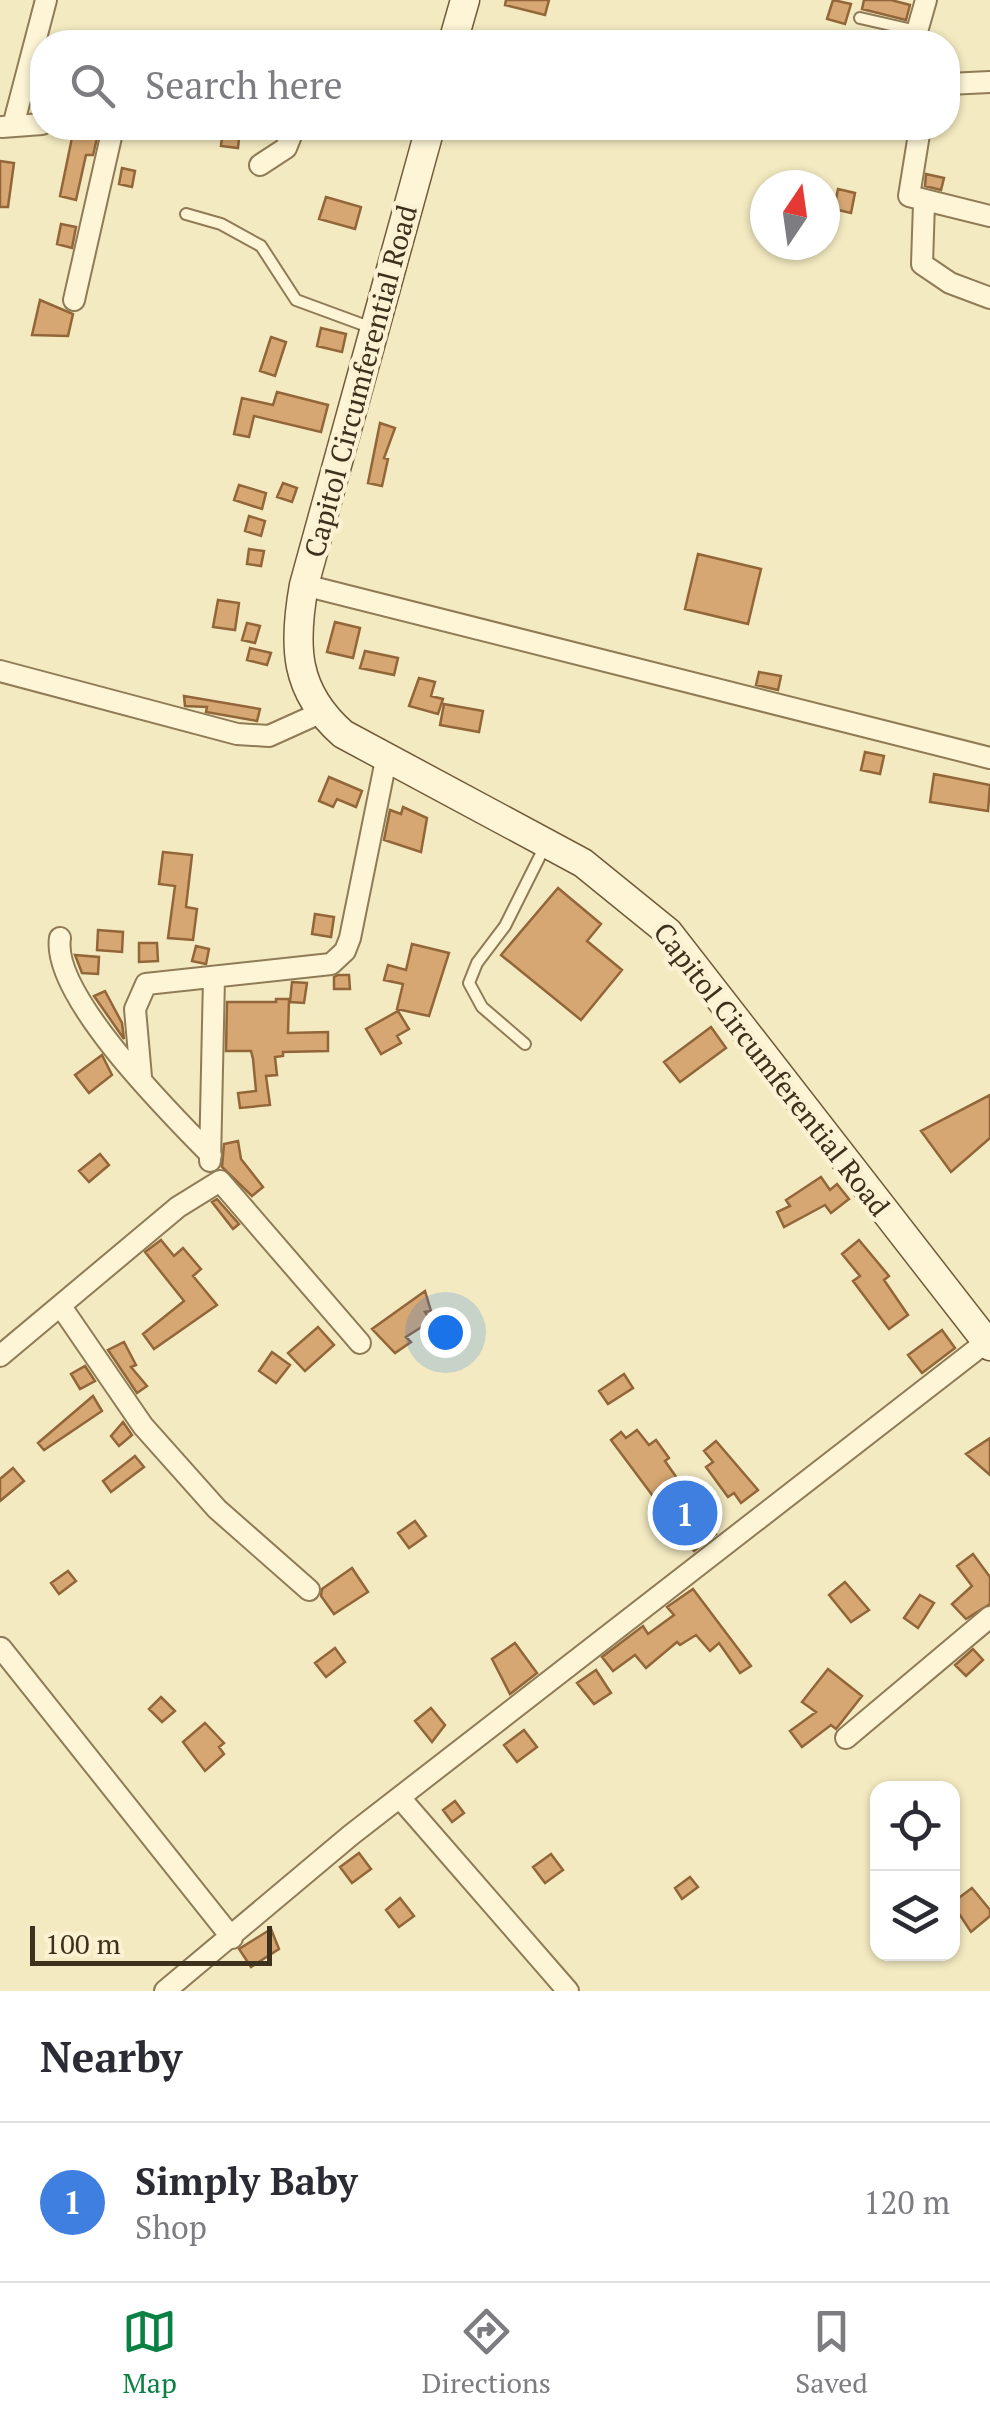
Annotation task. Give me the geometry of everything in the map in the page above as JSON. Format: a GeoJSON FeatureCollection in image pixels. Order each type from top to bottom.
{"type":"FeatureCollection","features":[{"type":"Feature","properties":{"kind":"main road"},"geometry":{"type":"LineString","coordinates":[[456,30],[465,0]]}},
{"type":"Feature","properties":{"kind":"main road","name":"Capitol Circumferential Road"},"geometry":{"type":"LineString","coordinates":[[427,140],[304,585],[298,651],[306,684],[320,714],[386,760],[546,844],[626,893],[668,932],[989,1342]]}},
{"type":"Feature","properties":{"kind":"street"},"geometry":{"type":"LineString","coordinates":[[36,30],[46,0]]}},
{"type":"Feature","properties":{"kind":"street"},"geometry":{"type":"LineString","coordinates":[[918,30],[926,0]]}},
{"type":"Feature","properties":{"kind":"street"},"geometry":{"type":"LineString","coordinates":[[6,126],[30,50]]}},
{"type":"Feature","properties":{"kind":"street"},"geometry":{"type":"LineString","coordinates":[[960,83],[990,82]]}},
{"type":"Feature","properties":{"kind":"street"},"geometry":{"type":"LineString","coordinates":[[74,300],[110,140]]}},
{"type":"Feature","properties":{"kind":"street"},"geometry":{"type":"LineString","coordinates":[[260,165],[286,148],[289,140]]}},
{"type":"Feature","properties":{"kind":"street"},"geometry":{"type":"LineString","coordinates":[[917,140],[906,190],[913,200],[990,216]]}},
{"type":"Feature","properties":{"kind":"street"},"geometry":{"type":"LineString","coordinates":[[924,203],[922,264],[950,283],[990,298]]}},
{"type":"Feature","properties":{"kind":"street"},"geometry":{"type":"LineString","coordinates":[[304,585],[990,758]]}},
{"type":"Feature","properties":{"kind":"street"},"geometry":{"type":"LineString","coordinates":[[0,671],[237,734],[270,736],[320,714]]}},
{"type":"Feature","properties":{"kind":"street"},"geometry":{"type":"LineString","coordinates":[[141,1076],[135,1009],[138,994],[154,980],[214,978],[339,960],[350,938],[386,760]]}},
{"type":"Feature","properties":{"kind":"street"},"geometry":{"type":"LineString","coordinates":[[60,938],[58,956],[71,989],[126,1066],[141,1076],[211,1155]]}},
{"type":"Feature","properties":{"kind":"street"},"geometry":{"type":"LineString","coordinates":[[208,1187],[214,978]]}},
{"type":"Feature","properties":{"kind":"street"},"geometry":{"type":"LineString","coordinates":[[0,1356],[220,1180],[360,1344]]}},
{"type":"Feature","properties":{"kind":"street"},"geometry":{"type":"LineString","coordinates":[[62,1308],[143,1426],[218,1509],[309,1590]]}},
{"type":"Feature","properties":{"kind":"street"},"geometry":{"type":"LineString","coordinates":[[165,1991],[352,1836],[989,1342]]}},
{"type":"Feature","properties":{"kind":"street"},"geometry":{"type":"LineString","coordinates":[[846,1738],[990,1616]]}},
{"type":"Feature","properties":{"kind":"street"},"geometry":{"type":"LineString","coordinates":[[1,1648],[232,1938]]}},
{"type":"Feature","properties":{"kind":"street"},"geometry":{"type":"LineString","coordinates":[[402,1799],[568,1991]]}},
{"type":"Feature","properties":{"kind":"lane"},"geometry":{"type":"LineString","coordinates":[[860,18],[895,30]]}},
{"type":"Feature","properties":{"kind":"lane"},"geometry":{"type":"LineString","coordinates":[[186,214],[221,224],[261,246],[296,300],[374,329]]}},
{"type":"Feature","properties":{"kind":"lane"},"geometry":{"type":"LineString","coordinates":[[525,1044],[482,1007],[469,983],[477,963],[505,926],[546,844]]}},
{"type":"Feature","properties":{"kind":"building"},"geometry":{"type":"Polygon","coordinates":[[[506,0],[549,0],[545,15],[505,5],[506,0]]]}},
{"type":"Feature","properties":{"kind":"building"},"geometry":{"type":"Polygon","coordinates":[[[833,0],[851,4],[845,24],[827,19],[833,0]]]}},
{"type":"Feature","properties":{"kind":"building"},"geometry":{"type":"Polygon","coordinates":[[[864,0],[910,5],[906,20],[862,9],[864,0]]]}},
{"type":"Feature","properties":{"kind":"building"},"geometry":{"type":"Polygon","coordinates":[[[72,140],[97,140],[93,155],[86,155],[76,200],[60,196],[72,140]]]}},
{"type":"Feature","properties":{"kind":"building"},"geometry":{"type":"Polygon","coordinates":[[[222,140],[239,140],[238,148],[221,146],[222,140]]]}},
{"type":"Feature","properties":{"kind":"building"},"geometry":{"type":"Polygon","coordinates":[[[0,161],[14,163],[8,207],[0,207],[0,161]]]}},
{"type":"Feature","properties":{"kind":"building"},"geometry":{"type":"Polygon","coordinates":[[[122,168],[135,171],[132,187],[119,184],[122,168]]]}},
{"type":"Feature","properties":{"kind":"building"},"geometry":{"type":"Polygon","coordinates":[[[926,174],[944,178],[941,190],[925,186],[926,174]]]}},
{"type":"Feature","properties":{"kind":"building"},"geometry":{"type":"Polygon","coordinates":[[[840,189],[855,193],[851,213],[840,210],[840,189]]]}},
{"type":"Feature","properties":{"kind":"building"},"geometry":{"type":"Polygon","coordinates":[[[326,197],[361,207],[355,229],[319,219],[326,197]]]}},
{"type":"Feature","properties":{"kind":"building"},"geometry":{"type":"Polygon","coordinates":[[[61,224],[76,227],[72,248],[57,244],[61,224]]]}},
{"type":"Feature","properties":{"kind":"building"},"geometry":{"type":"Polygon","coordinates":[[[40,300],[73,314],[68,336],[32,335],[40,300]]]}},
{"type":"Feature","properties":{"kind":"building"},"geometry":{"type":"Polygon","coordinates":[[[321,328],[346,334],[342,352],[317,346],[321,328]]]}},
{"type":"Feature","properties":{"kind":"building"},"geometry":{"type":"Polygon","coordinates":[[[271,337],[286,342],[275,376],[260,371],[271,337]]]}},
{"type":"Feature","properties":{"kind":"building"},"geometry":{"type":"Polygon","coordinates":[[[277,392],[328,405],[321,432],[254,416],[249,437],[234,434],[242,398],[273,405],[277,392]]]}},
{"type":"Feature","properties":{"kind":"building"},"geometry":{"type":"Polygon","coordinates":[[[380,423],[395,428],[384,458],[388,459],[382,486],[368,483],[380,423]]]}},
{"type":"Feature","properties":{"kind":"building"},"geometry":{"type":"Polygon","coordinates":[[[283,483],[297,488],[292,502],[277,497],[283,483]]]}},
{"type":"Feature","properties":{"kind":"building"},"geometry":{"type":"Polygon","coordinates":[[[239,485],[266,493],[262,509],[234,500],[239,485]]]}},
{"type":"Feature","properties":{"kind":"building"},"geometry":{"type":"Polygon","coordinates":[[[249,516],[265,521],[261,536],[245,531],[249,516]]]}},
{"type":"Feature","properties":{"kind":"building"},"geometry":{"type":"Polygon","coordinates":[[[249,549],[264,551],[261,566],[247,564],[249,549]]]}},
{"type":"Feature","properties":{"kind":"building"},"geometry":{"type":"Polygon","coordinates":[[[698,554],[761,569],[748,624],[685,609],[698,554]]]}},
{"type":"Feature","properties":{"kind":"building"},"geometry":{"type":"Polygon","coordinates":[[[218,600],[239,603],[235,630],[213,627],[218,600]]]}},
{"type":"Feature","properties":{"kind":"building"},"geometry":{"type":"Polygon","coordinates":[[[335,622],[360,628],[353,658],[327,652],[335,622]]]}},
{"type":"Feature","properties":{"kind":"building"},"geometry":{"type":"Polygon","coordinates":[[[247,623],[260,626],[255,643],[242,640],[247,623]]]}},
{"type":"Feature","properties":{"kind":"building"},"geometry":{"type":"Polygon","coordinates":[[[250,648],[271,653],[267,665],[247,660],[250,648]]]}},
{"type":"Feature","properties":{"kind":"building"},"geometry":{"type":"Polygon","coordinates":[[[365,651],[398,658],[394,675],[360,668],[365,651]]]}},
{"type":"Feature","properties":{"kind":"building"},"geometry":{"type":"Polygon","coordinates":[[[759,672],[781,676],[778,690],[756,685],[759,672]]]}},
{"type":"Feature","properties":{"kind":"building"},"geometry":{"type":"Polygon","coordinates":[[[419,678],[435,682],[431,696],[443,699],[438,714],[409,706],[419,678]]]}},
{"type":"Feature","properties":{"kind":"building"},"geometry":{"type":"Polygon","coordinates":[[[184,696],[260,709],[257,721],[206,712],[207,707],[185,706],[184,696]]]}},
{"type":"Feature","properties":{"kind":"building"},"geometry":{"type":"Polygon","coordinates":[[[444,704],[483,711],[479,732],[440,725],[444,704]]]}},
{"type":"Feature","properties":{"kind":"building"},"geometry":{"type":"Polygon","coordinates":[[[865,752],[884,756],[880,774],[861,770],[865,752]]]}},
{"type":"Feature","properties":{"kind":"building"},"geometry":{"type":"Polygon","coordinates":[[[934,774],[990,785],[988,811],[930,802],[934,774]]]}},
{"type":"Feature","properties":{"kind":"building"},"geometry":{"type":"Polygon","coordinates":[[[329,777],[362,791],[356,807],[337,799],[333,807],[319,801],[329,777]]]}},
{"type":"Feature","properties":{"kind":"building"},"geometry":{"type":"Polygon","coordinates":[[[403,807],[427,818],[421,852],[384,840],[390,810],[401,814],[403,807]]]}},
{"type":"Feature","properties":{"kind":"building"},"geometry":{"type":"Polygon","coordinates":[[[163,852],[192,855],[186,907],[197,909],[193,940],[168,938],[175,886],[159,884],[163,852]]]}},
{"type":"Feature","properties":{"kind":"building"},"geometry":{"type":"Polygon","coordinates":[[[558,888],[601,924],[587,941],[622,970],[581,1020],[501,955],[558,888]]]}},
{"type":"Feature","properties":{"kind":"building"},"geometry":{"type":"Polygon","coordinates":[[[315,914],[334,917],[331,937],[312,934],[315,914]]]}},
{"type":"Feature","properties":{"kind":"building"},"geometry":{"type":"Polygon","coordinates":[[[98,930],[123,932],[122,952],[97,950],[98,930]]]}},
{"type":"Feature","properties":{"kind":"building"},"geometry":{"type":"Polygon","coordinates":[[[139,943],[157,943],[158,961],[139,962],[139,943]]]}},
{"type":"Feature","properties":{"kind":"building"},"geometry":{"type":"Polygon","coordinates":[[[412,944],[449,953],[429,1016],[397,1009],[403,984],[384,980],[388,965],[406,970],[412,944]]]}},
{"type":"Feature","properties":{"kind":"building"},"geometry":{"type":"Polygon","coordinates":[[[196,946],[209,949],[206,964],[192,961],[196,946]]]}},
{"type":"Feature","properties":{"kind":"building"},"geometry":{"type":"Polygon","coordinates":[[[75,955],[99,957],[98,974],[82,973],[75,955]]]}},
{"type":"Feature","properties":{"kind":"building"},"geometry":{"type":"Polygon","coordinates":[[[349,975],[350,989],[334,989],[334,977],[349,975]]]}},
{"type":"Feature","properties":{"kind":"building"},"geometry":{"type":"Polygon","coordinates":[[[292,982],[307,983],[304,1003],[290,1002],[292,982]]]}},
{"type":"Feature","properties":{"kind":"building"},"geometry":{"type":"Polygon","coordinates":[[[105,991],[122,1023],[124,1039],[94,996],[105,991]]]}},
{"type":"Feature","properties":{"kind":"building"},"geometry":{"type":"Polygon","coordinates":[[[289,999],[288,1033],[328,1032],[328,1051],[283,1052],[283,1056],[275,1057],[277,1075],[266,1076],[270,1105],[240,1108],[238,1093],[256,1091],[253,1059],[251,1051],[226,1051],[227,1002],[289,999]]]}},
{"type":"Feature","properties":{"kind":"building"},"geometry":{"type":"Polygon","coordinates":[[[398,1011],[409,1029],[397,1036],[401,1043],[381,1054],[366,1029],[398,1011]]]}},
{"type":"Feature","properties":{"kind":"building"},"geometry":{"type":"Polygon","coordinates":[[[711,1027],[726,1048],[680,1082],[664,1062],[711,1027]]]}},
{"type":"Feature","properties":{"kind":"building"},"geometry":{"type":"Polygon","coordinates":[[[102,1055],[112,1075],[89,1093],[75,1075],[102,1055]]]}},
{"type":"Feature","properties":{"kind":"building"},"geometry":{"type":"Polygon","coordinates":[[[990,1095],[990,1138],[951,1172],[921,1131],[990,1095]]]}},
{"type":"Feature","properties":{"kind":"building"},"geometry":{"type":"Polygon","coordinates":[[[238,1141],[241,1159],[263,1187],[252,1196],[222,1167],[224,1144],[238,1141]]]}},
{"type":"Feature","properties":{"kind":"building"},"geometry":{"type":"Polygon","coordinates":[[[100,1154],[109,1165],[89,1182],[79,1171],[100,1154]]]}},
{"type":"Feature","properties":{"kind":"building"},"geometry":{"type":"Polygon","coordinates":[[[821,1177],[830,1190],[837,1184],[849,1199],[831,1213],[825,1205],[784,1227],[777,1212],[790,1206],[786,1200],[821,1177]]]}},
{"type":"Feature","properties":{"kind":"building"},"geometry":{"type":"Polygon","coordinates":[[[217,1199],[239,1224],[233,1229],[212,1202],[217,1199]]]}},
{"type":"Feature","properties":{"kind":"building"},"geometry":{"type":"Polygon","coordinates":[[[161,1240],[174,1256],[183,1248],[201,1269],[193,1276],[217,1305],[154,1349],[143,1334],[184,1301],[145,1252],[161,1240]]]}},
{"type":"Feature","properties":{"kind":"building"},"geometry":{"type":"Polygon","coordinates":[[[859,1240],[889,1276],[884,1280],[908,1315],[889,1329],[853,1281],[860,1276],[842,1254],[859,1240]]]}},
{"type":"Feature","properties":{"kind":"building"},"geometry":{"type":"Polygon","coordinates":[[[425,1291],[431,1311],[425,1312],[431,1321],[406,1337],[411,1342],[395,1353],[372,1329],[425,1291]]]}},
{"type":"Feature","properties":{"kind":"building"},"geometry":{"type":"Polygon","coordinates":[[[318,1327],[334,1345],[305,1371],[288,1353],[318,1327]]]}},
{"type":"Feature","properties":{"kind":"building"},"geometry":{"type":"Polygon","coordinates":[[[942,1330],[955,1348],[922,1373],[908,1355],[942,1330]]]}},
{"type":"Feature","properties":{"kind":"building"},"geometry":{"type":"Polygon","coordinates":[[[124,1342],[136,1365],[131,1367],[147,1386],[137,1393],[108,1350],[124,1342]]]}},
{"type":"Feature","properties":{"kind":"building"},"geometry":{"type":"Polygon","coordinates":[[[272,1352],[290,1365],[276,1383],[259,1371],[272,1352]]]}},
{"type":"Feature","properties":{"kind":"building"},"geometry":{"type":"Polygon","coordinates":[[[85,1366],[95,1381],[80,1389],[71,1374],[85,1366]]]}},
{"type":"Feature","properties":{"kind":"building"},"geometry":{"type":"Polygon","coordinates":[[[624,1374],[633,1388],[608,1404],[599,1391],[624,1374]]]}},
{"type":"Feature","properties":{"kind":"building"},"geometry":{"type":"Polygon","coordinates":[[[93,1396],[102,1411],[44,1450],[38,1443],[93,1396]]]}},
{"type":"Feature","properties":{"kind":"building"},"geometry":{"type":"Polygon","coordinates":[[[123,1422],[132,1435],[119,1446],[111,1436],[123,1422]]]}},
{"type":"Feature","properties":{"kind":"building"},"geometry":{"type":"Polygon","coordinates":[[[637,1430],[649,1445],[656,1440],[669,1458],[665,1461],[716,1534],[694,1551],[611,1440],[621,1432],[626,1438],[637,1430]]]}},
{"type":"Feature","properties":{"kind":"building"},"geometry":{"type":"Polygon","coordinates":[[[990,1438],[990,1475],[966,1454],[990,1438]]]}},
{"type":"Feature","properties":{"kind":"building"},"geometry":{"type":"Polygon","coordinates":[[[716,1441],[758,1490],[741,1503],[734,1493],[728,1497],[706,1467],[713,1462],[704,1451],[716,1441]]]}},
{"type":"Feature","properties":{"kind":"building"},"geometry":{"type":"Polygon","coordinates":[[[135,1456],[144,1467],[111,1492],[103,1481],[135,1456]]]}},
{"type":"Feature","properties":{"kind":"building"},"geometry":{"type":"Polygon","coordinates":[[[13,1468],[24,1481],[0,1501],[0,1479],[13,1468]]]}},
{"type":"Feature","properties":{"kind":"building"},"geometry":{"type":"Polygon","coordinates":[[[415,1521],[426,1536],[409,1548],[398,1533],[415,1521]]]}},
{"type":"Feature","properties":{"kind":"building"},"geometry":{"type":"Polygon","coordinates":[[[973,1554],[990,1577],[990,1604],[966,1619],[952,1604],[972,1586],[957,1566],[973,1554]]]}},
{"type":"Feature","properties":{"kind":"building"},"geometry":{"type":"Polygon","coordinates":[[[352,1568],[368,1592],[334,1614],[321,1596],[322,1589],[352,1568]]]}},
{"type":"Feature","properties":{"kind":"building"},"geometry":{"type":"Polygon","coordinates":[[[68,1571],[76,1581],[59,1594],[51,1583],[68,1571]]]}},
{"type":"Feature","properties":{"kind":"building"},"geometry":{"type":"Polygon","coordinates":[[[845,1582],[869,1610],[851,1622],[829,1595],[845,1582]]]}},
{"type":"Feature","properties":{"kind":"building"},"geometry":{"type":"Polygon","coordinates":[[[693,1589],[751,1666],[740,1673],[719,1643],[710,1651],[696,1635],[680,1645],[677,1642],[646,1668],[635,1655],[613,1671],[602,1657],[643,1626],[648,1634],[674,1615],[667,1607],[693,1589]]]}},
{"type":"Feature","properties":{"kind":"building"},"geometry":{"type":"Polygon","coordinates":[[[920,1595],[934,1603],[918,1628],[904,1618],[920,1595]]]}},
{"type":"Feature","properties":{"kind":"building"},"geometry":{"type":"Polygon","coordinates":[[[515,1643],[537,1673],[510,1694],[492,1659],[515,1643]]]}},
{"type":"Feature","properties":{"kind":"building"},"geometry":{"type":"Polygon","coordinates":[[[335,1648],[345,1662],[326,1677],[315,1663],[335,1648]]]}},
{"type":"Feature","properties":{"kind":"building"},"geometry":{"type":"Polygon","coordinates":[[[973,1649],[983,1660],[966,1676],[955,1665],[973,1649]]]}},
{"type":"Feature","properties":{"kind":"building"},"geometry":{"type":"Polygon","coordinates":[[[828,1669],[862,1696],[836,1729],[831,1725],[802,1747],[790,1731],[816,1712],[802,1702],[828,1669]]]}},
{"type":"Feature","properties":{"kind":"building"},"geometry":{"type":"Polygon","coordinates":[[[596,1670],[611,1693],[594,1704],[577,1683],[596,1670]]]}},
{"type":"Feature","properties":{"kind":"building"},"geometry":{"type":"Polygon","coordinates":[[[161,1697],[175,1711],[162,1722],[149,1709],[161,1697]]]}},
{"type":"Feature","properties":{"kind":"building"},"geometry":{"type":"Polygon","coordinates":[[[431,1708],[445,1725],[432,1742],[415,1721],[431,1708]]]}},
{"type":"Feature","properties":{"kind":"building"},"geometry":{"type":"Polygon","coordinates":[[[205,1723],[224,1743],[219,1747],[224,1754],[205,1771],[183,1742],[205,1723]]]}},
{"type":"Feature","properties":{"kind":"building"},"geometry":{"type":"Polygon","coordinates":[[[524,1730],[537,1747],[517,1762],[504,1745],[524,1730]]]}},
{"type":"Feature","properties":{"kind":"building"},"geometry":{"type":"Polygon","coordinates":[[[455,1801],[464,1813],[452,1822],[443,1810],[455,1801]]]}},
{"type":"Feature","properties":{"kind":"building"},"geometry":{"type":"Polygon","coordinates":[[[359,1853],[371,1869],[352,1883],[340,1867],[359,1853]]]}},
{"type":"Feature","properties":{"kind":"building"},"geometry":{"type":"Polygon","coordinates":[[[551,1854],[563,1870],[545,1883],[533,1867],[551,1854]]]}},
{"type":"Feature","properties":{"kind":"building"},"geometry":{"type":"Polygon","coordinates":[[[690,1877],[698,1887],[682,1899],[675,1888],[690,1877]]]}},
{"type":"Feature","properties":{"kind":"building"},"geometry":{"type":"Polygon","coordinates":[[[972,1888],[990,1910],[990,1916],[971,1932],[960,1915],[960,1897],[972,1888]]]}},
{"type":"Feature","properties":{"kind":"building"},"geometry":{"type":"Polygon","coordinates":[[[400,1898],[414,1916],[399,1927],[386,1910],[400,1898]]]}},
{"type":"Feature","properties":{"kind":"building"},"geometry":{"type":"Polygon","coordinates":[[[271,1929],[279,1949],[251,1967],[239,1949],[271,1929]]]}},
{"type":"Feature","properties":{"kind":"place","name":"Simply Baby"},"geometry":{"type":"Point","coordinates":[685,1513]}}]}
